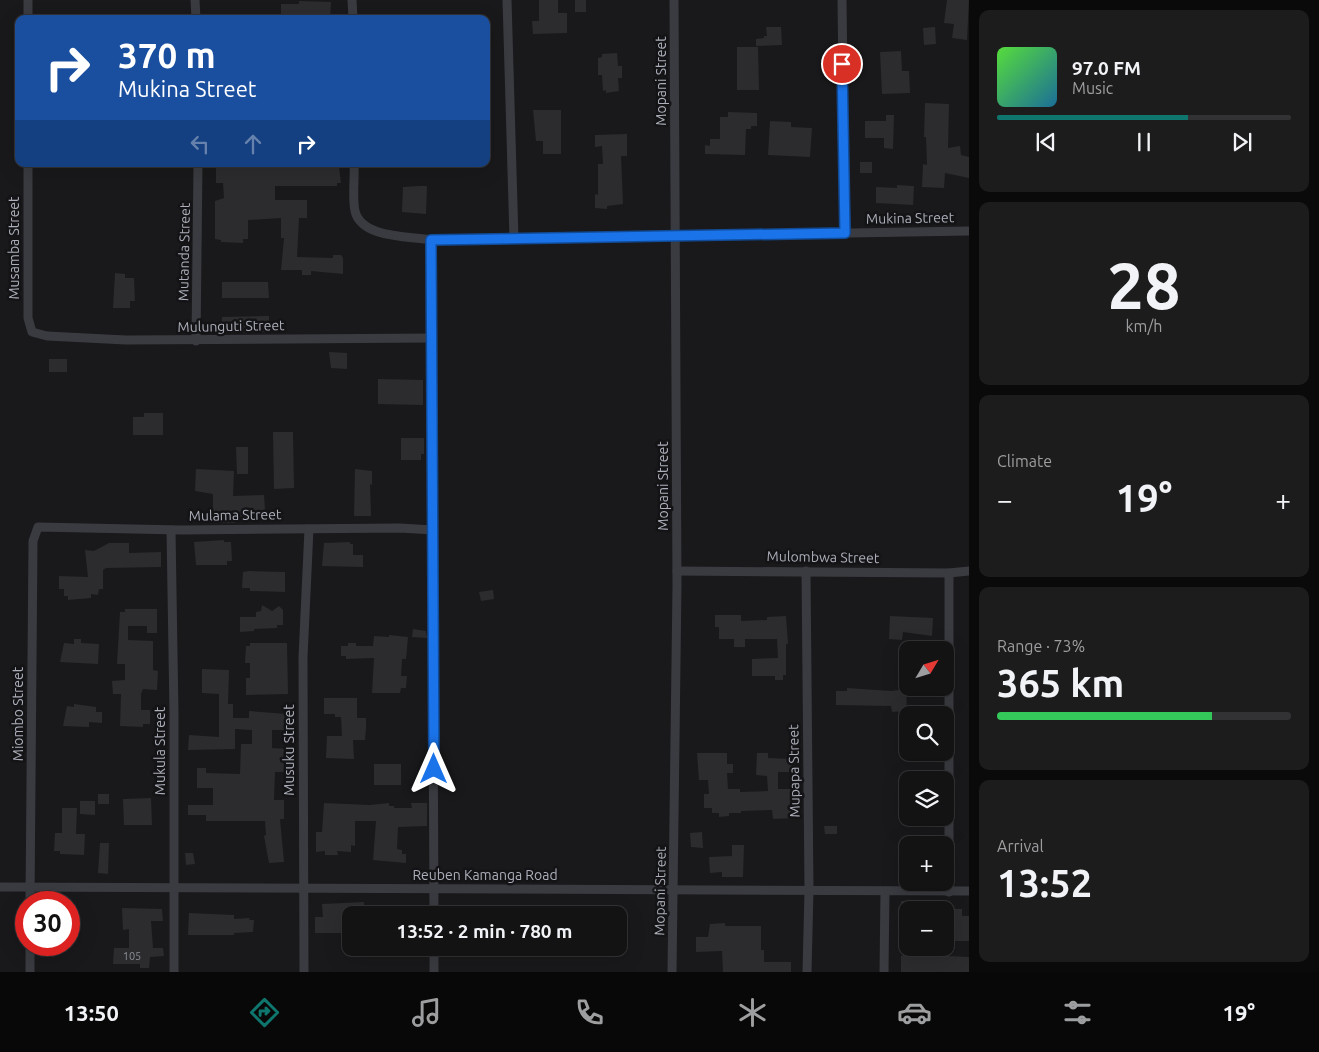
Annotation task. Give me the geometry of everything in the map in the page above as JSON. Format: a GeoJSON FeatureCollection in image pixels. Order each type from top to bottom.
{"type":"FeatureCollection","features":[{"type":"Feature","properties":{"kind":"street"},"geometry":{"type":"LineString","coordinates":[[28,0],[28,15]]}},
{"type":"Feature","properties":{"kind":"street"},"geometry":{"type":"LineString","coordinates":[[196,0],[196,15]]}},
{"type":"Feature","properties":{"kind":"street"},"geometry":{"type":"LineString","coordinates":[[352,0],[353,15]]}},
{"type":"Feature","properties":{"kind":"street"},"geometry":{"type":"LineString","coordinates":[[507,0],[514,239]]}},
{"type":"Feature","properties":{"kind":"street","name":"Mopani Street"},"geometry":{"type":"LineString","coordinates":[[672,972],[677,571],[674,0]]}},
{"type":"Feature","properties":{"kind":"street"},"geometry":{"type":"LineString","coordinates":[[842,0],[845,233]]}},
{"type":"Feature","properties":{"kind":"street","name":"Musamba Street"},"geometry":{"type":"LineString","coordinates":[[28,167],[28,318],[32,332]]}},
{"type":"Feature","properties":{"kind":"street","name":"Mutanda Street"},"geometry":{"type":"LineString","coordinates":[[196,341],[198,167]]}},
{"type":"Feature","properties":{"kind":"street","name":"Mukina Street"},"geometry":{"type":"LineString","coordinates":[[354,167],[355,211],[360,224],[371,231],[431,240],[969,231]]}},
{"type":"Feature","properties":{"kind":"street"},"geometry":{"type":"LineString","coordinates":[[431,240],[434,906]]}},
{"type":"Feature","properties":{"kind":"street","name":"Mulunguti Street"},"geometry":{"type":"LineString","coordinates":[[32,332],[57,337],[196,341],[360,337],[432,338]]}},
{"type":"Feature","properties":{"kind":"street","name":"Mulama Street"},"geometry":{"type":"LineString","coordinates":[[38,528],[172,530],[400,528],[433,530]]}},
{"type":"Feature","properties":{"kind":"street","name":"Miombo Street"},"geometry":{"type":"LineString","coordinates":[[30,891],[33,541],[38,528]]}},
{"type":"Feature","properties":{"kind":"street","name":"Musuku Street"},"geometry":{"type":"LineString","coordinates":[[304,972],[303,667],[308,528]]}},
{"type":"Feature","properties":{"kind":"street","name":"Mukula Street"},"geometry":{"type":"LineString","coordinates":[[172,530],[174,972]]}},
{"type":"Feature","properties":{"kind":"street","name":"Mulombwa Street"},"geometry":{"type":"LineString","coordinates":[[677,571],[949,573],[969,571]]}},
{"type":"Feature","properties":{"kind":"street","name":"Mupapa Street"},"geometry":{"type":"LineString","coordinates":[[806,571],[809,890],[807,972]]}},
{"type":"Feature","properties":{"kind":"street"},"geometry":{"type":"LineString","coordinates":[[949,573],[949,892]]}},
{"type":"Feature","properties":{"kind":"street","name":"Reuben Kamanga Road"},"geometry":{"type":"LineString","coordinates":[[0,887],[885,890],[949,892],[969,890]]}},
{"type":"Feature","properties":{"kind":"street"},"geometry":{"type":"LineString","coordinates":[[884,972],[885,890]]}},
{"type":"Feature","properties":{"kind":"street"},"geometry":{"type":"LineString","coordinates":[[30,956],[30,972]]}},
{"type":"Feature","properties":{"kind":"street"},"geometry":{"type":"LineString","coordinates":[[434,956],[434,972]]}},
{"type":"Feature","properties":{"kind":"building"},"geometry":{"type":"Polygon","coordinates":[[[539,0],[558,0],[558,13],[567,13],[567,33],[533,34],[532,21],[539,21],[539,0]]]}},
{"type":"Feature","properties":{"kind":"building"},"geometry":{"type":"Polygon","coordinates":[[[575,0],[586,0],[586,12],[575,12],[575,0]]]}},
{"type":"Feature","properties":{"kind":"building"},"geometry":{"type":"Polygon","coordinates":[[[947,0],[969,0],[967,40],[952,38],[954,24],[944,23],[947,0]]]}},
{"type":"Feature","properties":{"kind":"building"},"geometry":{"type":"Polygon","coordinates":[[[299,1],[331,2],[330,15],[281,15],[281,4],[299,4],[299,1]]]}},
{"type":"Feature","properties":{"kind":"building"},"geometry":{"type":"Polygon","coordinates":[[[766,27],[781,27],[782,45],[756,46],[756,39],[767,36],[766,27]]]}},
{"type":"Feature","properties":{"kind":"building"},"geometry":{"type":"Polygon","coordinates":[[[935,27],[936,44],[924,45],[923,28],[935,27]]]}},
{"type":"Feature","properties":{"kind":"building"},"geometry":{"type":"Polygon","coordinates":[[[737,47],[758,47],[759,90],[737,90],[737,47]]]}},
{"type":"Feature","properties":{"kind":"building"},"geometry":{"type":"Polygon","coordinates":[[[901,51],[902,71],[909,71],[910,93],[882,94],[880,52],[901,51]]]}},
{"type":"Feature","properties":{"kind":"building"},"geometry":{"type":"Polygon","coordinates":[[[617,53],[618,66],[622,66],[622,78],[618,78],[619,91],[606,93],[606,90],[603,91],[602,75],[598,75],[598,58],[602,57],[602,54],[617,53]]]}},
{"type":"Feature","properties":{"kind":"building"},"geometry":{"type":"Polygon","coordinates":[[[925,103],[949,104],[948,148],[960,146],[961,155],[969,157],[969,178],[945,173],[944,188],[922,187],[923,164],[927,165],[926,137],[924,137],[925,103]]]}},
{"type":"Feature","properties":{"kind":"building"},"geometry":{"type":"Polygon","coordinates":[[[533,110],[561,110],[561,154],[543,154],[543,141],[536,141],[533,110]]]}},
{"type":"Feature","properties":{"kind":"building"},"geometry":{"type":"Polygon","coordinates":[[[728,112],[757,113],[757,126],[751,126],[751,129],[746,129],[745,155],[705,154],[705,145],[710,146],[710,139],[720,139],[720,117],[728,117],[728,112]]]}},
{"type":"Feature","properties":{"kind":"building"},"geometry":{"type":"Polygon","coordinates":[[[886,115],[894,115],[893,149],[884,148],[884,138],[865,138],[865,121],[886,121],[886,115]]]}},
{"type":"Feature","properties":{"kind":"building"},"geometry":{"type":"Polygon","coordinates":[[[770,121],[791,122],[791,127],[812,128],[810,157],[768,155],[770,121]]]}},
{"type":"Feature","properties":{"kind":"building"},"geometry":{"type":"Polygon","coordinates":[[[627,134],[627,156],[621,156],[623,204],[607,206],[607,209],[595,208],[595,194],[598,195],[598,164],[603,164],[602,146],[595,147],[595,135],[627,134]]]}},
{"type":"Feature","properties":{"kind":"building"},"geometry":{"type":"Polygon","coordinates":[[[860,162],[872,162],[872,173],[860,173],[860,162]]]}},
{"type":"Feature","properties":{"kind":"building"},"geometry":{"type":"Polygon","coordinates":[[[216,167],[339,167],[341,183],[337,183],[337,186],[275,186],[275,200],[307,200],[307,218],[299,218],[297,257],[333,258],[333,255],[341,255],[343,258],[343,274],[311,271],[311,275],[302,275],[302,270],[281,270],[284,238],[281,238],[281,218],[248,220],[248,239],[243,239],[243,243],[221,242],[221,240],[215,239],[215,201],[224,198],[223,183],[216,183],[216,167]]]}},
{"type":"Feature","properties":{"kind":"building"},"geometry":{"type":"Polygon","coordinates":[[[897,185],[914,186],[913,205],[876,203],[876,187],[897,188],[897,185]]]}},
{"type":"Feature","properties":{"kind":"building"},"geometry":{"type":"Polygon","coordinates":[[[427,186],[426,214],[402,212],[403,187],[427,186]]]}},
{"type":"Feature","properties":{"kind":"building"},"geometry":{"type":"Polygon","coordinates":[[[115,273],[125,274],[125,278],[134,278],[135,301],[130,301],[130,308],[113,308],[115,273]]]}},
{"type":"Feature","properties":{"kind":"building"},"geometry":{"type":"Polygon","coordinates":[[[222,282],[268,282],[269,298],[222,298],[222,282]]]}},
{"type":"Feature","properties":{"kind":"building"},"geometry":{"type":"Polygon","coordinates":[[[269,316],[269,332],[221,333],[222,317],[269,316]]]}},
{"type":"Feature","properties":{"kind":"building"},"geometry":{"type":"Polygon","coordinates":[[[329,352],[347,353],[347,369],[331,368],[329,352]]]}},
{"type":"Feature","properties":{"kind":"building"},"geometry":{"type":"Polygon","coordinates":[[[49,359],[67,359],[67,372],[49,372],[49,359]]]}},
{"type":"Feature","properties":{"kind":"building"},"geometry":{"type":"Polygon","coordinates":[[[378,379],[423,380],[423,405],[378,404],[378,379]]]}},
{"type":"Feature","properties":{"kind":"building"},"geometry":{"type":"Polygon","coordinates":[[[144,413],[163,413],[163,435],[133,435],[133,417],[144,417],[144,413]]]}},
{"type":"Feature","properties":{"kind":"building"},"geometry":{"type":"Polygon","coordinates":[[[273,432],[293,432],[294,488],[274,489],[273,432]]]}},
{"type":"Feature","properties":{"kind":"building"},"geometry":{"type":"Polygon","coordinates":[[[401,438],[424,438],[424,454],[421,454],[421,460],[401,460],[401,438]]]}},
{"type":"Feature","properties":{"kind":"building"},"geometry":{"type":"Polygon","coordinates":[[[236,447],[248,447],[248,474],[237,474],[236,447]]]}},
{"type":"Feature","properties":{"kind":"building"},"geometry":{"type":"Polygon","coordinates":[[[196,469],[234,471],[233,496],[264,495],[265,510],[263,510],[263,517],[236,518],[236,523],[213,523],[213,494],[195,491],[196,469]]]}},
{"type":"Feature","properties":{"kind":"building"},"geometry":{"type":"Polygon","coordinates":[[[355,469],[372,471],[372,485],[370,484],[371,516],[354,516],[355,469]]]}},
{"type":"Feature","properties":{"kind":"building"},"geometry":{"type":"Polygon","coordinates":[[[224,540],[224,542],[231,542],[232,561],[227,561],[227,565],[196,565],[194,542],[224,540]]]}},
{"type":"Feature","properties":{"kind":"building"},"geometry":{"type":"Polygon","coordinates":[[[350,542],[350,544],[353,544],[353,555],[363,555],[363,567],[322,566],[324,543],[350,542]]]}},
{"type":"Feature","properties":{"kind":"building"},"geometry":{"type":"Polygon","coordinates":[[[109,543],[129,543],[129,553],[161,552],[161,567],[106,568],[103,570],[103,589],[99,589],[98,595],[91,594],[91,598],[68,600],[68,596],[64,596],[64,589],[59,589],[59,576],[88,577],[85,550],[94,551],[109,543]]]}},
{"type":"Feature","properties":{"kind":"building"},"geometry":{"type":"Polygon","coordinates":[[[243,572],[285,572],[285,592],[250,591],[250,588],[242,588],[243,572]]]}},
{"type":"Feature","properties":{"kind":"building"},"geometry":{"type":"Polygon","coordinates":[[[493,590],[494,599],[481,601],[479,592],[493,590]]]}},
{"type":"Feature","properties":{"kind":"building"},"geometry":{"type":"Polygon","coordinates":[[[262,605],[272,611],[279,606],[283,610],[283,625],[277,625],[277,628],[240,632],[240,617],[256,617],[256,612],[261,611],[262,605]]]}},
{"type":"Feature","properties":{"kind":"building"},"geometry":{"type":"Polygon","coordinates":[[[125,609],[157,609],[157,633],[147,633],[147,626],[128,626],[128,640],[153,641],[153,670],[158,671],[157,690],[143,689],[141,694],[141,710],[150,710],[150,724],[143,724],[143,727],[120,726],[121,694],[113,694],[112,681],[125,680],[125,664],[117,664],[120,612],[125,612],[125,609]]]}},
{"type":"Feature","properties":{"kind":"building"},"geometry":{"type":"Polygon","coordinates":[[[715,615],[741,615],[741,621],[767,620],[767,617],[786,616],[788,644],[786,644],[786,675],[783,675],[783,680],[775,680],[775,676],[752,676],[752,659],[778,658],[777,639],[745,639],[745,647],[734,647],[734,639],[719,639],[719,627],[715,627],[715,615]]]}},
{"type":"Feature","properties":{"kind":"building"},"geometry":{"type":"Polygon","coordinates":[[[890,616],[933,618],[932,636],[903,632],[902,640],[889,639],[890,616]]]}},
{"type":"Feature","properties":{"kind":"building"},"geometry":{"type":"Polygon","coordinates":[[[413,629],[426,631],[427,638],[412,637],[413,629]]]}},
{"type":"Feature","properties":{"kind":"building"},"geometry":{"type":"Polygon","coordinates":[[[389,635],[408,637],[406,659],[402,659],[401,676],[407,676],[406,688],[401,688],[400,693],[372,693],[374,658],[346,659],[346,656],[341,656],[341,646],[348,646],[348,643],[356,643],[356,646],[373,646],[374,636],[389,637],[389,635]]]}},
{"type":"Feature","properties":{"kind":"building"},"geometry":{"type":"Polygon","coordinates":[[[74,639],[81,639],[81,643],[99,644],[98,664],[60,662],[64,643],[74,644],[74,639]]]}},
{"type":"Feature","properties":{"kind":"building"},"geometry":{"type":"Polygon","coordinates":[[[250,643],[287,643],[288,694],[246,695],[246,678],[250,678],[250,663],[245,663],[246,646],[250,646],[250,643]]]}},
{"type":"Feature","properties":{"kind":"building"},"geometry":{"type":"Polygon","coordinates":[[[202,669],[229,670],[228,704],[233,704],[233,718],[249,718],[249,711],[287,714],[287,730],[272,730],[272,748],[287,749],[286,764],[293,764],[293,772],[275,772],[274,800],[284,800],[284,819],[280,819],[284,862],[269,863],[264,836],[266,835],[265,821],[206,821],[206,815],[188,815],[188,805],[213,805],[213,788],[197,788],[197,768],[206,768],[206,773],[240,774],[241,744],[252,744],[252,730],[235,729],[235,749],[188,750],[189,735],[219,737],[219,694],[202,693],[202,669]]]}},
{"type":"Feature","properties":{"kind":"building"},"geometry":{"type":"Polygon","coordinates":[[[847,688],[899,690],[899,696],[906,696],[907,706],[899,706],[899,712],[892,712],[891,706],[836,705],[836,691],[847,691],[847,688]]]}},
{"type":"Feature","properties":{"kind":"building"},"geometry":{"type":"Polygon","coordinates":[[[324,698],[357,698],[357,718],[366,718],[366,728],[365,740],[353,740],[354,759],[326,758],[327,736],[342,736],[341,717],[335,717],[335,714],[324,714],[324,698]]]}},
{"type":"Feature","properties":{"kind":"building"},"geometry":{"type":"Polygon","coordinates":[[[74,704],[96,707],[96,712],[102,712],[102,723],[89,722],[89,727],[63,726],[67,706],[74,707],[74,704]]]}},
{"type":"Feature","properties":{"kind":"building"},"geometry":{"type":"Polygon","coordinates":[[[697,753],[727,753],[727,764],[733,764],[733,773],[727,773],[728,789],[740,789],[740,792],[768,791],[767,776],[756,775],[757,753],[768,753],[768,758],[792,759],[792,772],[778,772],[778,789],[793,789],[794,818],[773,819],[772,810],[741,811],[741,813],[729,813],[729,816],[719,817],[719,813],[712,813],[712,808],[704,808],[704,794],[709,794],[708,780],[699,780],[697,753]]]}},
{"type":"Feature","properties":{"kind":"building"},"geometry":{"type":"Polygon","coordinates":[[[374,764],[401,764],[401,785],[374,785],[374,764]]]}},
{"type":"Feature","properties":{"kind":"building"},"geometry":{"type":"Polygon","coordinates":[[[98,794],[109,794],[109,804],[98,804],[98,794]]]}},
{"type":"Feature","properties":{"kind":"building"},"geometry":{"type":"Polygon","coordinates":[[[151,798],[152,825],[124,825],[123,799],[151,798]]]}},
{"type":"Feature","properties":{"kind":"building"},"geometry":{"type":"Polygon","coordinates":[[[80,801],[95,801],[95,815],[80,814],[80,801]]]}},
{"type":"Feature","properties":{"kind":"building"},"geometry":{"type":"Polygon","coordinates":[[[324,803],[370,805],[389,803],[389,806],[394,806],[394,808],[412,808],[411,803],[427,803],[427,826],[398,827],[397,849],[402,850],[402,854],[406,854],[406,863],[373,860],[376,821],[355,821],[355,846],[351,845],[351,852],[337,851],[338,855],[325,855],[325,851],[316,852],[316,832],[322,832],[324,803]]]}},
{"type":"Feature","properties":{"kind":"building"},"geometry":{"type":"Polygon","coordinates":[[[62,808],[77,808],[76,834],[85,834],[84,855],[60,854],[60,851],[54,851],[55,833],[62,833],[62,808]]]}},
{"type":"Feature","properties":{"kind":"building"},"geometry":{"type":"Polygon","coordinates":[[[824,826],[837,826],[837,834],[825,834],[824,826]]]}},
{"type":"Feature","properties":{"kind":"building"},"geometry":{"type":"Polygon","coordinates":[[[702,832],[703,848],[691,847],[690,833],[702,832]]]}},
{"type":"Feature","properties":{"kind":"building"},"geometry":{"type":"Polygon","coordinates":[[[100,843],[109,843],[108,874],[98,873],[100,843]]]}},
{"type":"Feature","properties":{"kind":"building"},"geometry":{"type":"Polygon","coordinates":[[[732,845],[744,845],[743,877],[722,877],[722,872],[710,873],[709,857],[732,856],[732,845]]]}},
{"type":"Feature","properties":{"kind":"building"},"geometry":{"type":"Polygon","coordinates":[[[185,853],[193,853],[195,864],[186,865],[185,853]]]}},
{"type":"Feature","properties":{"kind":"building"},"geometry":{"type":"Polygon","coordinates":[[[364,902],[364,906],[342,906],[342,933],[315,933],[315,917],[323,917],[322,904],[364,902]]]}},
{"type":"Feature","properties":{"kind":"building"},"geometry":{"type":"Polygon","coordinates":[[[122,908],[162,909],[163,921],[151,921],[153,948],[163,948],[164,956],[150,957],[149,968],[140,968],[140,964],[113,964],[114,948],[129,948],[129,929],[123,930],[122,908]]]}},
{"type":"Feature","properties":{"kind":"building"},"geometry":{"type":"Polygon","coordinates":[[[954,909],[962,909],[962,916],[969,916],[969,941],[954,941],[954,909]]]}},
{"type":"Feature","properties":{"kind":"building"},"geometry":{"type":"Polygon","coordinates":[[[189,913],[234,915],[234,919],[250,918],[249,920],[254,920],[253,932],[234,933],[234,935],[188,935],[189,913]]]}},
{"type":"Feature","properties":{"kind":"building"},"geometry":{"type":"Polygon","coordinates":[[[725,923],[725,926],[761,926],[761,950],[764,950],[764,962],[791,962],[791,972],[723,972],[722,951],[696,952],[696,937],[708,937],[710,924],[725,923]]]}},
{"type":"Feature","properties":{"kind":"building"},"geometry":{"type":"Polygon","coordinates":[[[901,956],[969,957],[969,972],[901,972],[901,956]]]}},
{"type":"Feature","properties":{"kind":"route"},"geometry":{"type":"LineString","coordinates":[[434,769],[431,240],[845,233],[842,64]]}}]}
